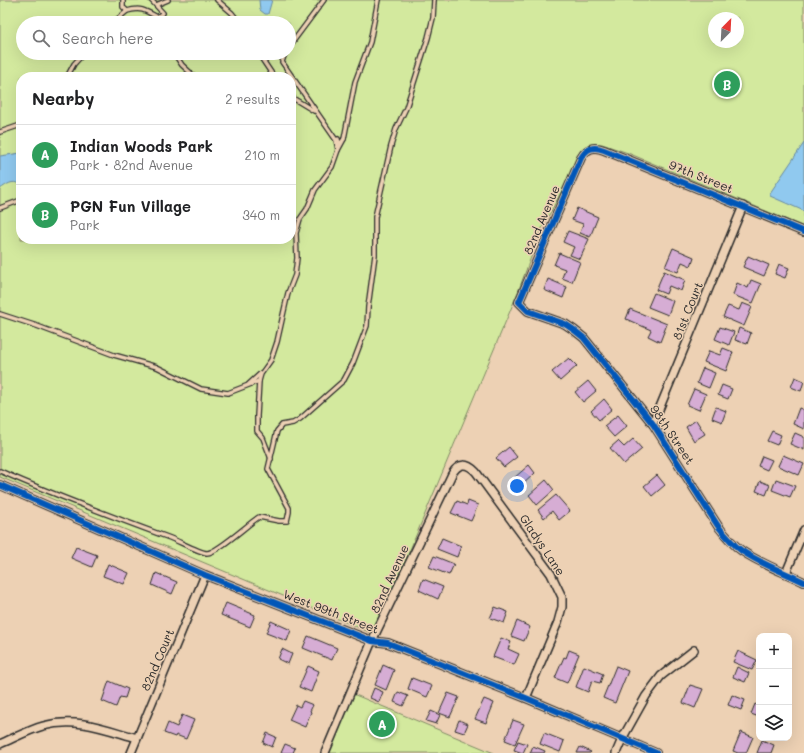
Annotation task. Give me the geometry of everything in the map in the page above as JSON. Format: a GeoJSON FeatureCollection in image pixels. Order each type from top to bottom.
{"type":"FeatureCollection","features":[{"type":"Feature","properties":{"kind":"street","name":"97th Street"},"geometry":{"type":"LineString","coordinates":[[589,149],[593,148],[604,150],[804,232]]}},
{"type":"Feature","properties":{"kind":"street","name":"82nd Avenue"},"geometry":{"type":"LineString","coordinates":[[519,302],[581,158],[586,150],[589,149]]}},
{"type":"Feature","properties":{"kind":"street","name":"81st Court"},"geometry":{"type":"LineString","coordinates":[[653,424],[743,206]]}},
{"type":"Feature","properties":{"kind":"street","name":"98th Street"},"geometry":{"type":"LineString","coordinates":[[519,302],[528,311],[565,324],[584,338],[653,424],[718,526],[729,539],[742,551],[804,582]]}},
{"type":"Feature","properties":{"kind":"street","name":"82nd Avenue"},"geometry":{"type":"LineString","coordinates":[[326,753],[372,641],[452,474],[455,469],[462,465]]}},
{"type":"Feature","properties":{"kind":"street","name":"Gladys Lane"},"geometry":{"type":"LineString","coordinates":[[462,465],[468,466],[476,472],[551,574],[562,597],[562,607],[558,622],[526,698]]}},
{"type":"Feature","properties":{"kind":"street","name":"West 99th Street"},"geometry":{"type":"LineString","coordinates":[[0,485],[205,575],[372,641],[388,643],[526,698],[656,753]]}},
{"type":"Feature","properties":{"kind":"street"},"geometry":{"type":"LineString","coordinates":[[786,573],[804,530]]}},
{"type":"Feature","properties":{"kind":"street","name":"82nd Court"},"geometry":{"type":"LineString","coordinates":[[131,753],[205,575]]}},
{"type":"Feature","properties":{"kind":"street"},"geometry":{"type":"LineString","coordinates":[[616,753],[622,739],[646,696],[661,676],[694,650]]}},
{"type":"Feature","properties":{"kind":"street"},"geometry":{"type":"LineString","coordinates":[[0,744],[43,726],[70,722],[90,724],[137,738]]}},
{"type":"Feature","properties":{"kind":"lane"},"geometry":{"type":"LineString","coordinates":[[123,0],[123,7],[127,11]]}},
{"type":"Feature","properties":{"kind":"lane"},"geometry":{"type":"LineString","coordinates":[[151,0],[163,13],[158,16]]}},
{"type":"Feature","properties":{"kind":"lane"},"geometry":{"type":"LineString","coordinates":[[156,5],[168,0]]}},
{"type":"Feature","properties":{"kind":"lane"},"geometry":{"type":"LineString","coordinates":[[217,0],[234,16]]}},
{"type":"Feature","properties":{"kind":"lane"},"geometry":{"type":"LineString","coordinates":[[296,38],[324,0]]}},
{"type":"Feature","properties":{"kind":"lane"},"geometry":{"type":"LineString","coordinates":[[248,385],[262,372],[271,360],[277,342],[288,294],[295,276],[297,258],[296,233],[300,219],[307,209],[315,190],[332,167],[344,139],[355,82],[370,42],[378,0]]}},
{"type":"Feature","properties":{"kind":"lane"},"geometry":{"type":"LineString","coordinates":[[0,471],[76,503],[207,553],[216,550],[251,522],[259,518],[287,521],[290,512],[289,508],[268,469],[277,431],[282,425],[293,423],[300,419],[344,380],[367,326],[375,255],[375,217],[390,146],[406,108],[428,38],[433,18],[434,0]]}},
{"type":"Feature","properties":{"kind":"lane"},"geometry":{"type":"LineString","coordinates":[[121,16],[127,11],[136,8],[147,11],[155,16]]}},
{"type":"Feature","properties":{"kind":"lane"},"geometry":{"type":"LineString","coordinates":[[70,72],[78,60]]}},
{"type":"Feature","properties":{"kind":"lane"},"geometry":{"type":"LineString","coordinates":[[179,60],[190,72]]}},
{"type":"Feature","properties":{"kind":"lane"},"geometry":{"type":"LineString","coordinates":[[263,60],[271,72]]}},
{"type":"Feature","properties":{"kind":"lane"},"geometry":{"type":"LineString","coordinates":[[283,60],[282,62],[289,72]]}},
{"type":"Feature","properties":{"kind":"lane"},"geometry":{"type":"LineString","coordinates":[[296,83],[316,113],[336,140],[338,140],[339,145],[344,139]]}},
{"type":"Feature","properties":{"kind":"lane"},"geometry":{"type":"LineString","coordinates":[[296,99],[316,113]]}},
{"type":"Feature","properties":{"kind":"lane"},"geometry":{"type":"LineString","coordinates":[[0,132],[16,127]]}},
{"type":"Feature","properties":{"kind":"lane"},"geometry":{"type":"LineString","coordinates":[[336,140],[338,150]]}},
{"type":"Feature","properties":{"kind":"lane"},"geometry":{"type":"LineString","coordinates":[[0,208],[16,202]]}},
{"type":"Feature","properties":{"kind":"lane"},"geometry":{"type":"LineString","coordinates":[[0,314],[37,326],[114,355],[157,367],[201,389],[228,392],[259,381]]}},
{"type":"Feature","properties":{"kind":"lane"},"geometry":{"type":"LineString","coordinates":[[262,372],[259,381],[256,416],[258,431],[263,438],[271,460]]}},
{"type":"Feature","properties":{"kind":"green space"},"geometry":{"type":"Polygon","coordinates":[[[0,0],[804,0],[804,227],[628,153],[602,144],[588,146],[582,149],[541,230],[518,292],[381,619],[373,631],[369,632],[0,477],[0,0]]]}},
{"type":"Feature","properties":{"kind":"green space"},"geometry":{"type":"Polygon","coordinates":[[[353,694],[494,753],[329,753],[353,694]]]}},
{"type":"Feature","properties":{"kind":"water"},"geometry":{"type":"Polygon","coordinates":[[[259,0],[272,0],[268,14],[265,14],[260,10],[259,0]]]}},
{"type":"Feature","properties":{"kind":"water"},"geometry":{"type":"Polygon","coordinates":[[[804,143],[804,211],[770,196],[770,193],[804,143]]]}},
{"type":"Feature","properties":{"kind":"water"},"geometry":{"type":"Polygon","coordinates":[[[16,154],[16,183],[8,184],[0,189],[0,156],[16,154]]]}},
{"type":"Feature","properties":{"kind":"building"},"geometry":{"type":"Polygon","coordinates":[[[577,208],[598,217],[590,237],[580,233],[583,224],[572,220],[577,208]]]}},
{"type":"Feature","properties":{"kind":"building"},"geometry":{"type":"Polygon","coordinates":[[[568,231],[589,239],[580,259],[570,255],[574,247],[563,242],[568,231]]]}},
{"type":"Feature","properties":{"kind":"building"},"geometry":{"type":"Polygon","coordinates":[[[673,248],[694,257],[691,266],[682,262],[678,272],[665,267],[673,248]]]}},
{"type":"Feature","properties":{"kind":"building"},"geometry":{"type":"Polygon","coordinates":[[[559,253],[580,262],[572,282],[562,278],[565,269],[554,265],[559,253]]]}},
{"type":"Feature","properties":{"kind":"building"},"geometry":{"type":"Polygon","coordinates":[[[748,256],[769,265],[764,276],[743,267],[748,256]]]}},
{"type":"Feature","properties":{"kind":"building"},"geometry":{"type":"Polygon","coordinates":[[[779,264],[789,268],[785,278],[775,274],[779,264]]]}},
{"type":"Feature","properties":{"kind":"building"},"geometry":{"type":"Polygon","coordinates":[[[664,271],[685,280],[681,291],[669,286],[666,294],[656,290],[664,271]]]}},
{"type":"Feature","properties":{"kind":"building"},"geometry":{"type":"Polygon","coordinates":[[[548,279],[567,287],[563,298],[544,290],[548,279]]]}},
{"type":"Feature","properties":{"kind":"building"},"geometry":{"type":"Polygon","coordinates":[[[751,280],[761,284],[753,303],[733,295],[737,283],[748,288],[751,280]]]}},
{"type":"Feature","properties":{"kind":"building"},"geometry":{"type":"Polygon","coordinates":[[[654,293],[673,301],[668,315],[648,307],[654,293]]]}},
{"type":"Feature","properties":{"kind":"building"},"geometry":{"type":"Polygon","coordinates":[[[742,303],[752,307],[744,326],[723,317],[728,306],[739,310],[742,303]]]}},
{"type":"Feature","properties":{"kind":"building"},"geometry":{"type":"Polygon","coordinates":[[[630,309],[667,324],[660,342],[648,336],[651,330],[626,319],[630,309]]]}},
{"type":"Feature","properties":{"kind":"building"},"geometry":{"type":"Polygon","coordinates":[[[720,327],[734,332],[729,345],[715,339],[720,327]]]}},
{"type":"Feature","properties":{"kind":"building"},"geometry":{"type":"Polygon","coordinates":[[[739,328],[751,333],[747,344],[735,340],[739,328]]]}},
{"type":"Feature","properties":{"kind":"building"},"geometry":{"type":"Polygon","coordinates":[[[723,348],[733,352],[726,371],[704,362],[709,351],[720,355],[723,348]]]}},
{"type":"Feature","properties":{"kind":"building"},"geometry":{"type":"Polygon","coordinates":[[[569,358],[577,366],[560,381],[552,372],[569,358]]]}},
{"type":"Feature","properties":{"kind":"building"},"geometry":{"type":"Polygon","coordinates":[[[703,368],[715,373],[709,388],[697,383],[703,368]]]}},
{"type":"Feature","properties":{"kind":"building"},"geometry":{"type":"Polygon","coordinates":[[[795,377],[804,381],[801,391],[791,387],[795,377]]]}},
{"type":"Feature","properties":{"kind":"building"},"geometry":{"type":"Polygon","coordinates":[[[588,381],[596,391],[583,402],[575,392],[588,381]]]}},
{"type":"Feature","properties":{"kind":"building"},"geometry":{"type":"Polygon","coordinates":[[[722,385],[732,389],[728,399],[718,395],[722,385]]]}},
{"type":"Feature","properties":{"kind":"building"},"geometry":{"type":"Polygon","coordinates":[[[694,389],[706,394],[699,410],[687,405],[694,389]]]}},
{"type":"Feature","properties":{"kind":"building"},"geometry":{"type":"Polygon","coordinates":[[[604,399],[612,409],[599,420],[591,411],[604,399]]]}},
{"type":"Feature","properties":{"kind":"building"},"geometry":{"type":"Polygon","coordinates":[[[716,407],[726,411],[722,422],[712,418],[716,407]]]}},
{"type":"Feature","properties":{"kind":"building"},"geometry":{"type":"Polygon","coordinates":[[[799,408],[804,410],[804,429],[793,424],[799,408]]]}},
{"type":"Feature","properties":{"kind":"building"},"geometry":{"type":"Polygon","coordinates":[[[618,415],[627,426],[614,437],[604,426],[618,415]]]}},
{"type":"Feature","properties":{"kind":"building"},"geometry":{"type":"Polygon","coordinates":[[[696,420],[705,434],[694,441],[686,427],[696,420]]]}},
{"type":"Feature","properties":{"kind":"building"},"geometry":{"type":"Polygon","coordinates":[[[772,431],[781,435],[777,445],[767,441],[772,431]]]}},
{"type":"Feature","properties":{"kind":"building"},"geometry":{"type":"Polygon","coordinates":[[[795,433],[804,437],[804,450],[790,444],[795,433]]]}},
{"type":"Feature","properties":{"kind":"building"},"geometry":{"type":"Polygon","coordinates":[[[633,439],[642,449],[624,464],[610,448],[618,441],[624,447],[633,439]]]}},
{"type":"Feature","properties":{"kind":"building"},"geometry":{"type":"Polygon","coordinates":[[[509,447],[517,457],[504,467],[496,458],[509,447]]]}},
{"type":"Feature","properties":{"kind":"building"},"geometry":{"type":"Polygon","coordinates":[[[783,455],[804,464],[799,475],[778,466],[783,455]]]}},
{"type":"Feature","properties":{"kind":"building"},"geometry":{"type":"Polygon","coordinates":[[[762,456],[772,460],[767,470],[758,466],[762,456]]]}},
{"type":"Feature","properties":{"kind":"building"},"geometry":{"type":"Polygon","coordinates":[[[529,465],[535,473],[521,486],[514,478],[529,465]]]}},
{"type":"Feature","properties":{"kind":"building"},"geometry":{"type":"Polygon","coordinates":[[[657,475],[665,485],[652,496],[644,486],[657,475]]]}},
{"type":"Feature","properties":{"kind":"building"},"geometry":{"type":"Polygon","coordinates":[[[776,479],[795,486],[790,497],[772,490],[776,479]]]}},
{"type":"Feature","properties":{"kind":"building"},"geometry":{"type":"Polygon","coordinates":[[[546,480],[554,490],[537,505],[529,495],[546,480]]]}},
{"type":"Feature","properties":{"kind":"building"},"geometry":{"type":"Polygon","coordinates":[[[760,481],[770,485],[766,495],[756,491],[760,481]]]}},
{"type":"Feature","properties":{"kind":"building"},"geometry":{"type":"Polygon","coordinates":[[[556,495],[570,511],[559,520],[552,511],[544,518],[538,510],[556,495]]]}},
{"type":"Feature","properties":{"kind":"building"},"geometry":{"type":"Polygon","coordinates":[[[457,501],[467,505],[468,501],[478,505],[471,521],[451,513],[457,501]]]}},
{"type":"Feature","properties":{"kind":"building"},"geometry":{"type":"Polygon","coordinates":[[[442,538],[461,546],[457,557],[437,549],[442,538]]]}},
{"type":"Feature","properties":{"kind":"building"},"geometry":{"type":"Polygon","coordinates":[[[76,547],[97,555],[92,567],[71,558],[76,547]]]}},
{"type":"Feature","properties":{"kind":"building"},"geometry":{"type":"Polygon","coordinates":[[[434,556],[454,564],[449,575],[429,567],[434,556]]]}},
{"type":"Feature","properties":{"kind":"building"},"geometry":{"type":"Polygon","coordinates":[[[108,564],[129,573],[124,584],[103,576],[108,564]]]}},
{"type":"Feature","properties":{"kind":"building"},"geometry":{"type":"Polygon","coordinates":[[[156,573],[177,582],[172,594],[152,585],[156,573]]]}},
{"type":"Feature","properties":{"kind":"building"},"geometry":{"type":"Polygon","coordinates":[[[423,579],[443,587],[438,599],[419,590],[423,579]]]}},
{"type":"Feature","properties":{"kind":"building"},"geometry":{"type":"Polygon","coordinates":[[[226,603],[255,615],[250,627],[221,615],[226,603]]]}},
{"type":"Feature","properties":{"kind":"building"},"geometry":{"type":"Polygon","coordinates":[[[495,607],[508,612],[504,623],[490,618],[495,607]]]}},
{"type":"Feature","properties":{"kind":"building"},"geometry":{"type":"Polygon","coordinates":[[[271,621],[291,630],[287,641],[266,633],[271,621]]]}},
{"type":"Feature","properties":{"kind":"building"},"geometry":{"type":"Polygon","coordinates":[[[517,621],[530,627],[524,641],[511,636],[517,621]]]}},
{"type":"Feature","properties":{"kind":"building"},"geometry":{"type":"Polygon","coordinates":[[[308,636],[337,648],[332,660],[303,648],[308,636]]]}},
{"type":"Feature","properties":{"kind":"building"},"geometry":{"type":"Polygon","coordinates":[[[501,638],[511,642],[508,649],[519,654],[514,665],[493,657],[501,638]]]}},
{"type":"Feature","properties":{"kind":"building"},"geometry":{"type":"Polygon","coordinates":[[[282,649],[292,654],[288,664],[278,659],[282,649]]]}},
{"type":"Feature","properties":{"kind":"building"},"geometry":{"type":"Polygon","coordinates":[[[569,650],[579,654],[567,683],[555,678],[564,657],[566,658],[569,650]]]}},
{"type":"Feature","properties":{"kind":"building"},"geometry":{"type":"Polygon","coordinates":[[[738,651],[756,660],[752,670],[733,662],[738,651]]]}},
{"type":"Feature","properties":{"kind":"building"},"geometry":{"type":"Polygon","coordinates":[[[383,665],[394,670],[386,690],[375,685],[383,665]]]}},
{"type":"Feature","properties":{"kind":"building"},"geometry":{"type":"Polygon","coordinates":[[[308,666],[319,671],[311,692],[299,687],[308,666]]]}},
{"type":"Feature","properties":{"kind":"building"},"geometry":{"type":"Polygon","coordinates":[[[584,666],[603,674],[600,683],[592,681],[588,692],[576,687],[584,666]]]}},
{"type":"Feature","properties":{"kind":"building"},"geometry":{"type":"Polygon","coordinates":[[[616,666],[628,671],[615,703],[603,698],[616,666]]]}},
{"type":"Feature","properties":{"kind":"building"},"geometry":{"type":"Polygon","coordinates":[[[737,667],[749,673],[745,682],[733,677],[737,667]]]}},
{"type":"Feature","properties":{"kind":"building"},"geometry":{"type":"Polygon","coordinates":[[[412,678],[432,686],[427,697],[408,689],[412,678]]]}},
{"type":"Feature","properties":{"kind":"building"},"geometry":{"type":"Polygon","coordinates":[[[109,681],[128,689],[125,698],[120,697],[116,707],[102,701],[109,681]]]}},
{"type":"Feature","properties":{"kind":"building"},"geometry":{"type":"Polygon","coordinates":[[[690,685],[703,689],[695,708],[683,703],[690,685]]]}},
{"type":"Feature","properties":{"kind":"building"},"geometry":{"type":"Polygon","coordinates":[[[374,688],[383,692],[379,702],[370,698],[374,688]]]}},
{"type":"Feature","properties":{"kind":"building"},"geometry":{"type":"Polygon","coordinates":[[[398,692],[408,696],[403,706],[394,702],[398,692]]]}},
{"type":"Feature","properties":{"kind":"building"},"geometry":{"type":"Polygon","coordinates":[[[448,693],[459,697],[450,717],[439,713],[448,693]]]}},
{"type":"Feature","properties":{"kind":"building"},"geometry":{"type":"Polygon","coordinates":[[[732,695],[745,700],[741,710],[728,705],[732,695]]]}},
{"type":"Feature","properties":{"kind":"building"},"geometry":{"type":"Polygon","coordinates":[[[484,699],[494,703],[486,723],[475,719],[484,699]]]}},
{"type":"Feature","properties":{"kind":"building"},"geometry":{"type":"Polygon","coordinates":[[[303,701],[313,705],[305,727],[289,720],[296,705],[300,707],[303,701]]]}},
{"type":"Feature","properties":{"kind":"building"},"geometry":{"type":"Polygon","coordinates":[[[755,704],[756,716],[751,714],[755,704]]]}},
{"type":"Feature","properties":{"kind":"building"},"geometry":{"type":"Polygon","coordinates":[[[431,711],[440,715],[436,724],[426,721],[431,711]]]}},
{"type":"Feature","properties":{"kind":"building"},"geometry":{"type":"Polygon","coordinates":[[[182,715],[194,720],[186,739],[176,735],[175,737],[164,733],[168,723],[177,727],[182,715]]]}},
{"type":"Feature","properties":{"kind":"building"},"geometry":{"type":"Polygon","coordinates":[[[459,720],[468,724],[464,733],[455,730],[459,720]]]}},
{"type":"Feature","properties":{"kind":"building"},"geometry":{"type":"Polygon","coordinates":[[[513,720],[524,724],[515,744],[505,740],[513,720]]]}},
{"type":"Feature","properties":{"kind":"building"},"geometry":{"type":"Polygon","coordinates":[[[741,732],[753,737],[746,753],[738,753],[733,751],[741,732]]]}},
{"type":"Feature","properties":{"kind":"building"},"geometry":{"type":"Polygon","coordinates":[[[267,733],[276,737],[272,747],[263,743],[267,733]]]}},
{"type":"Feature","properties":{"kind":"building"},"geometry":{"type":"Polygon","coordinates":[[[544,733],[564,741],[560,752],[540,744],[544,733]]]}},
{"type":"Feature","properties":{"kind":"building"},"geometry":{"type":"Polygon","coordinates":[[[518,741],[527,744],[523,753],[514,750],[518,741]]]}},
{"type":"Feature","properties":{"kind":"building"},"geometry":{"type":"Polygon","coordinates":[[[762,741],[774,745],[771,753],[757,753],[762,741]]]}},
{"type":"Feature","properties":{"kind":"building"},"geometry":{"type":"Polygon","coordinates":[[[285,744],[295,748],[293,753],[281,753],[285,744]]]}},
{"type":"Feature","properties":{"kind":"building"},"geometry":{"type":"Polygon","coordinates":[[[533,746],[545,751],[544,753],[530,753],[533,746]]]}},
{"type":"Feature","properties":{"kind":"building"},"geometry":{"type":"Polygon","coordinates":[[[580,747],[591,752],[577,753],[580,747]]]}},
{"type":"Feature","properties":{"kind":"cycle path"},"geometry":{"type":"LineString","coordinates":[[804,232],[604,150],[593,148],[588,150],[581,158],[519,302],[528,311],[565,324],[584,338],[653,424],[718,526],[732,542],[742,551],[757,560],[804,582]]}},
{"type":"Feature","properties":{"kind":"cycle path"},"geometry":{"type":"LineString","coordinates":[[0,485],[205,575],[372,641],[388,643],[526,698],[656,753]]}},
{"type":"Feature","properties":{"kind":"place","name":"PGN Fun Village"},"geometry":{"type":"Point","coordinates":[727,84]}},
{"type":"Feature","properties":{"kind":"place","name":"Indian Woods Park"},"geometry":{"type":"Point","coordinates":[382,724]}}]}
